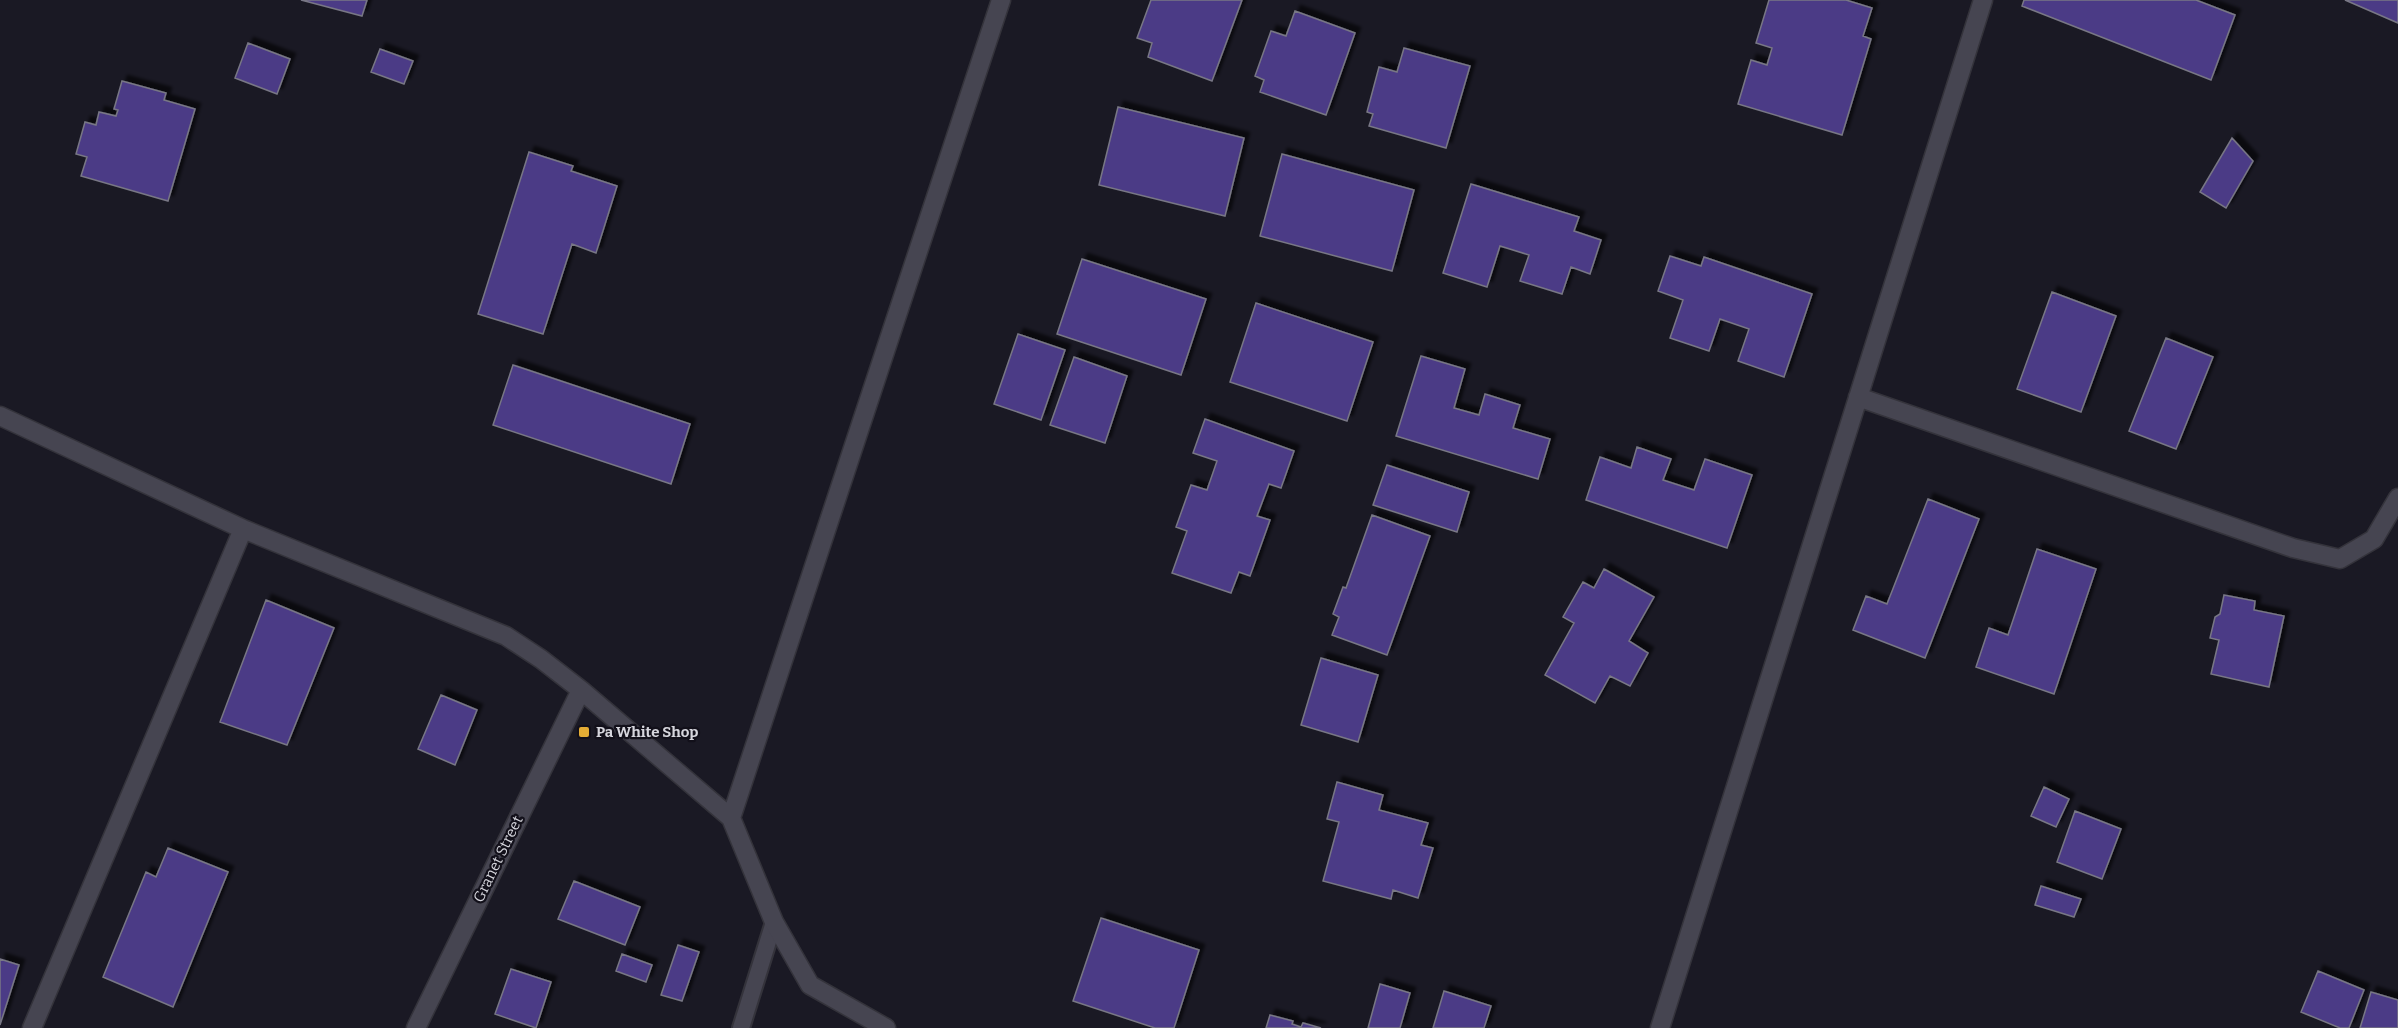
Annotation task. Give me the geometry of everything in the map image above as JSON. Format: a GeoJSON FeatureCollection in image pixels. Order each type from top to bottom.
{"type":"FeatureCollection","features":[{"type":"Feature","properties":{"kind":"street"},"geometry":{"type":"LineString","coordinates":[[731,818],[1000,0]]}},
{"type":"Feature","properties":{"kind":"street"},"geometry":{"type":"LineString","coordinates":[[1660,1028],[1983,0]]}},
{"type":"Feature","properties":{"kind":"street"},"geometry":{"type":"LineString","coordinates":[[1858,397],[2293,548],[2340,559],[2374,539],[2398,498]]}},
{"type":"Feature","properties":{"kind":"street"},"geometry":{"type":"LineString","coordinates":[[1,421],[243,529],[506,636],[541,658],[731,818],[774,922],[810,985],[886,1028]]}},
{"type":"Feature","properties":{"kind":"street"},"geometry":{"type":"LineString","coordinates":[[32,1028],[243,529]]}},
{"type":"Feature","properties":{"kind":"street","name":"Granet Street"},"geometry":{"type":"LineString","coordinates":[[416,1028],[581,690]]}},
{"type":"Feature","properties":{"kind":"lane"},"geometry":{"type":"LineString","coordinates":[[741,1028],[774,922]]}},
{"type":"Feature","properties":{"kind":"building"},"geometry":{"type":"Polygon","coordinates":[[[301,0],[367,0],[362,16],[301,0]]]}},
{"type":"Feature","properties":{"kind":"building"},"geometry":{"type":"Polygon","coordinates":[[[1151,0],[1242,0],[1212,81],[1148,57],[1152,43],[1137,38],[1151,0]]]}},
{"type":"Feature","properties":{"kind":"building"},"geometry":{"type":"Polygon","coordinates":[[[1769,0],[1846,0],[1872,8],[1863,36],[1871,39],[1842,135],[1738,104],[1751,60],[1767,65],[1772,48],[1756,43],[1769,0]]]}},
{"type":"Feature","properties":{"kind":"building"},"geometry":{"type":"Polygon","coordinates":[[[2024,0],[2196,0],[2235,15],[2211,80],[2022,6],[2024,0]]]}},
{"type":"Feature","properties":{"kind":"building"},"geometry":{"type":"Polygon","coordinates":[[[2345,0],[2398,0],[2398,23],[2345,0]]]}},
{"type":"Feature","properties":{"kind":"building"},"geometry":{"type":"Polygon","coordinates":[[[1295,11],[1355,33],[1326,115],[1260,92],[1264,80],[1255,76],[1271,31],[1286,36],[1295,11]]]}},
{"type":"Feature","properties":{"kind":"building"},"geometry":{"type":"Polygon","coordinates":[[[248,43],[290,59],[277,94],[235,78],[248,43]]]}},
{"type":"Feature","properties":{"kind":"building"},"geometry":{"type":"Polygon","coordinates":[[[1404,48],[1470,66],[1446,148],[1369,126],[1373,114],[1367,112],[1379,67],[1397,72],[1404,48]]]}},
{"type":"Feature","properties":{"kind":"building"},"geometry":{"type":"Polygon","coordinates":[[[380,49],[413,61],[404,84],[371,72],[380,49]]]}},
{"type":"Feature","properties":{"kind":"building"},"geometry":{"type":"Polygon","coordinates":[[[122,81],[166,93],[164,100],[195,109],[168,201],[81,176],[87,157],[76,154],[85,122],[96,125],[99,112],[116,116],[118,110],[114,109],[122,81]]]}},
{"type":"Feature","properties":{"kind":"building"},"geometry":{"type":"Polygon","coordinates":[[[1118,107],[1244,138],[1225,216],[1099,185],[1118,107]]]}},
{"type":"Feature","properties":{"kind":"building"},"geometry":{"type":"Polygon","coordinates":[[[2232,138],[2253,161],[2226,208],[2200,192],[2232,138]]]}},
{"type":"Feature","properties":{"kind":"building"},"geometry":{"type":"Polygon","coordinates":[[[529,152],[573,166],[571,171],[617,186],[596,253],[572,244],[543,334],[478,314],[529,152]]]}},
{"type":"Feature","properties":{"kind":"building"},"geometry":{"type":"Polygon","coordinates":[[[1282,154],[1414,190],[1392,271],[1260,236],[1282,154]]]}},
{"type":"Feature","properties":{"kind":"building"},"geometry":{"type":"Polygon","coordinates":[[[1471,184],[1579,217],[1574,231],[1601,240],[1590,274],[1571,267],[1562,294],[1520,281],[1529,255],[1500,246],[1487,287],[1443,273],[1471,184]]]}},
{"type":"Feature","properties":{"kind":"building"},"geometry":{"type":"Polygon","coordinates":[[[1670,256],[1701,266],[1704,257],[1812,294],[1784,377],[1738,361],[1749,329],[1720,319],[1709,351],[1670,338],[1683,300],[1658,291],[1670,256]]]}},
{"type":"Feature","properties":{"kind":"building"},"geometry":{"type":"Polygon","coordinates":[[[1082,259],[1206,299],[1181,375],[1057,334],[1082,259]]]}},
{"type":"Feature","properties":{"kind":"building"},"geometry":{"type":"Polygon","coordinates":[[[2052,292],[2116,316],[2081,412],[2017,389],[2052,292]]]}},
{"type":"Feature","properties":{"kind":"building"},"geometry":{"type":"Polygon","coordinates":[[[1256,303],[1373,342],[1347,421],[1230,382],[1256,303]]]}},
{"type":"Feature","properties":{"kind":"building"},"geometry":{"type":"Polygon","coordinates":[[[1018,334],[1065,350],[1041,420],[994,404],[1018,334]]]}},
{"type":"Feature","properties":{"kind":"building"},"geometry":{"type":"Polygon","coordinates":[[[2166,338],[2213,357],[2176,449],[2129,431],[2166,338]]]}},
{"type":"Feature","properties":{"kind":"building"},"geometry":{"type":"Polygon","coordinates":[[[1421,356],[1465,369],[1454,408],[1479,415],[1485,394],[1520,405],[1513,428],[1550,439],[1538,479],[1396,436],[1421,356]]]}},
{"type":"Feature","properties":{"kind":"building"},"geometry":{"type":"Polygon","coordinates":[[[1074,357],[1127,376],[1105,443],[1050,425],[1074,357]]]}},
{"type":"Feature","properties":{"kind":"building"},"geometry":{"type":"Polygon","coordinates":[[[513,365],[690,424],[671,484],[493,425],[513,365]]]}},
{"type":"Feature","properties":{"kind":"building"},"geometry":{"type":"Polygon","coordinates":[[[1205,419],[1294,451],[1281,488],[1269,484],[1257,516],[1270,520],[1250,576],[1239,572],[1231,593],[1172,573],[1187,531],[1176,527],[1191,485],[1207,490],[1217,461],[1193,453],[1205,419]]]}},
{"type":"Feature","properties":{"kind":"building"},"geometry":{"type":"Polygon","coordinates":[[[1637,447],[1671,459],[1663,480],[1694,490],[1705,459],[1752,475],[1727,548],[1586,500],[1600,457],[1631,468],[1637,447]]]}},
{"type":"Feature","properties":{"kind":"building"},"geometry":{"type":"Polygon","coordinates":[[[1387,465],[1469,492],[1457,532],[1373,505],[1387,465]]]}},
{"type":"Feature","properties":{"kind":"building"},"geometry":{"type":"Polygon","coordinates":[[[1928,499],[1979,519],[1925,658],[1853,630],[1866,596],[1887,604],[1928,499]]]}},
{"type":"Feature","properties":{"kind":"building"},"geometry":{"type":"Polygon","coordinates":[[[1372,515],[1430,536],[1387,655],[1332,635],[1339,617],[1333,614],[1343,587],[1346,588],[1372,515]]]}},
{"type":"Feature","properties":{"kind":"building"},"geometry":{"type":"Polygon","coordinates":[[[2037,549],[2096,569],[2054,694],[1976,667],[1989,628],[2008,635],[2037,549]]]}},
{"type":"Feature","properties":{"kind":"building"},"geometry":{"type":"Polygon","coordinates":[[[1604,569],[1654,597],[1629,641],[1648,653],[1630,686],[1610,676],[1595,703],[1545,675],[1574,623],[1563,617],[1583,582],[1594,588],[1604,569]]]}},
{"type":"Feature","properties":{"kind":"building"},"geometry":{"type":"Polygon","coordinates":[[[2224,595],[2255,601],[2254,610],[2284,616],[2269,687],[2211,674],[2219,640],[2210,638],[2215,617],[2220,614],[2224,595]]]}},
{"type":"Feature","properties":{"kind":"building"},"geometry":{"type":"Polygon","coordinates":[[[266,600],[334,628],[287,745],[220,722],[266,600]]]}},
{"type":"Feature","properties":{"kind":"building"},"geometry":{"type":"Polygon","coordinates":[[[1321,658],[1378,675],[1358,742],[1301,725],[1321,658]]]}},
{"type":"Feature","properties":{"kind":"building"},"geometry":{"type":"Polygon","coordinates":[[[441,695],[477,710],[455,765],[418,749],[441,695]]]}},
{"type":"Feature","properties":{"kind":"building"},"geometry":{"type":"Polygon","coordinates":[[[1337,782],[1383,795],[1379,810],[1428,823],[1421,845],[1433,848],[1418,898],[1393,890],[1391,899],[1323,881],[1339,822],[1327,819],[1337,782]]]}},
{"type":"Feature","properties":{"kind":"building"},"geometry":{"type":"Polygon","coordinates":[[[2044,787],[2069,799],[2056,827],[2031,816],[2044,787]]]}},
{"type":"Feature","properties":{"kind":"building"},"geometry":{"type":"Polygon","coordinates":[[[2075,811],[2121,829],[2102,879],[2057,862],[2075,811]]]}},
{"type":"Feature","properties":{"kind":"building"},"geometry":{"type":"Polygon","coordinates":[[[168,848],[228,872],[173,1007],[103,977],[146,872],[156,877],[168,848]]]}},
{"type":"Feature","properties":{"kind":"building"},"geometry":{"type":"Polygon","coordinates":[[[574,881],[640,907],[625,945],[558,919],[574,881]]]}},
{"type":"Feature","properties":{"kind":"building"},"geometry":{"type":"Polygon","coordinates":[[[2041,886],[2081,899],[2074,917],[2035,905],[2041,886]]]}},
{"type":"Feature","properties":{"kind":"building"},"geometry":{"type":"Polygon","coordinates":[[[1101,918],[1199,950],[1174,1028],[1155,1028],[1073,1001],[1101,918]]]}},
{"type":"Feature","properties":{"kind":"building"},"geometry":{"type":"Polygon","coordinates":[[[678,945],[699,952],[682,1001],[661,995],[678,945]]]}},
{"type":"Feature","properties":{"kind":"building"},"geometry":{"type":"Polygon","coordinates":[[[622,954],[652,965],[646,982],[616,971],[622,954]]]}},
{"type":"Feature","properties":{"kind":"building"},"geometry":{"type":"Polygon","coordinates":[[[0,959],[19,965],[0,1025],[0,959]]]}},
{"type":"Feature","properties":{"kind":"building"},"geometry":{"type":"Polygon","coordinates":[[[511,969],[551,982],[536,1028],[495,1014],[511,969]]]}},
{"type":"Feature","properties":{"kind":"building"},"geometry":{"type":"Polygon","coordinates":[[[2318,971],[2364,990],[2349,1028],[2340,1028],[2301,1012],[2318,971]]]}},
{"type":"Feature","properties":{"kind":"building"},"geometry":{"type":"Polygon","coordinates":[[[1380,984],[1410,993],[1400,1028],[1368,1028],[1380,984]]]}},
{"type":"Feature","properties":{"kind":"building"},"geometry":{"type":"Polygon","coordinates":[[[1444,991],[1491,1006],[1484,1028],[1433,1028],[1444,991]]]}},
{"type":"Feature","properties":{"kind":"building"},"geometry":{"type":"Polygon","coordinates":[[[2371,992],[2398,1000],[2398,1028],[2360,1028],[2371,992]]]}},
{"type":"Feature","properties":{"kind":"building"},"geometry":{"type":"Polygon","coordinates":[[[1270,1015],[1293,1021],[1292,1024],[1301,1027],[1303,1023],[1321,1028],[1266,1028],[1270,1015]]]}},
{"type":"Feature","properties":{"kind":"place","name":"Pa White Shop"},"geometry":{"type":"Point","coordinates":[584,732]}}]}
